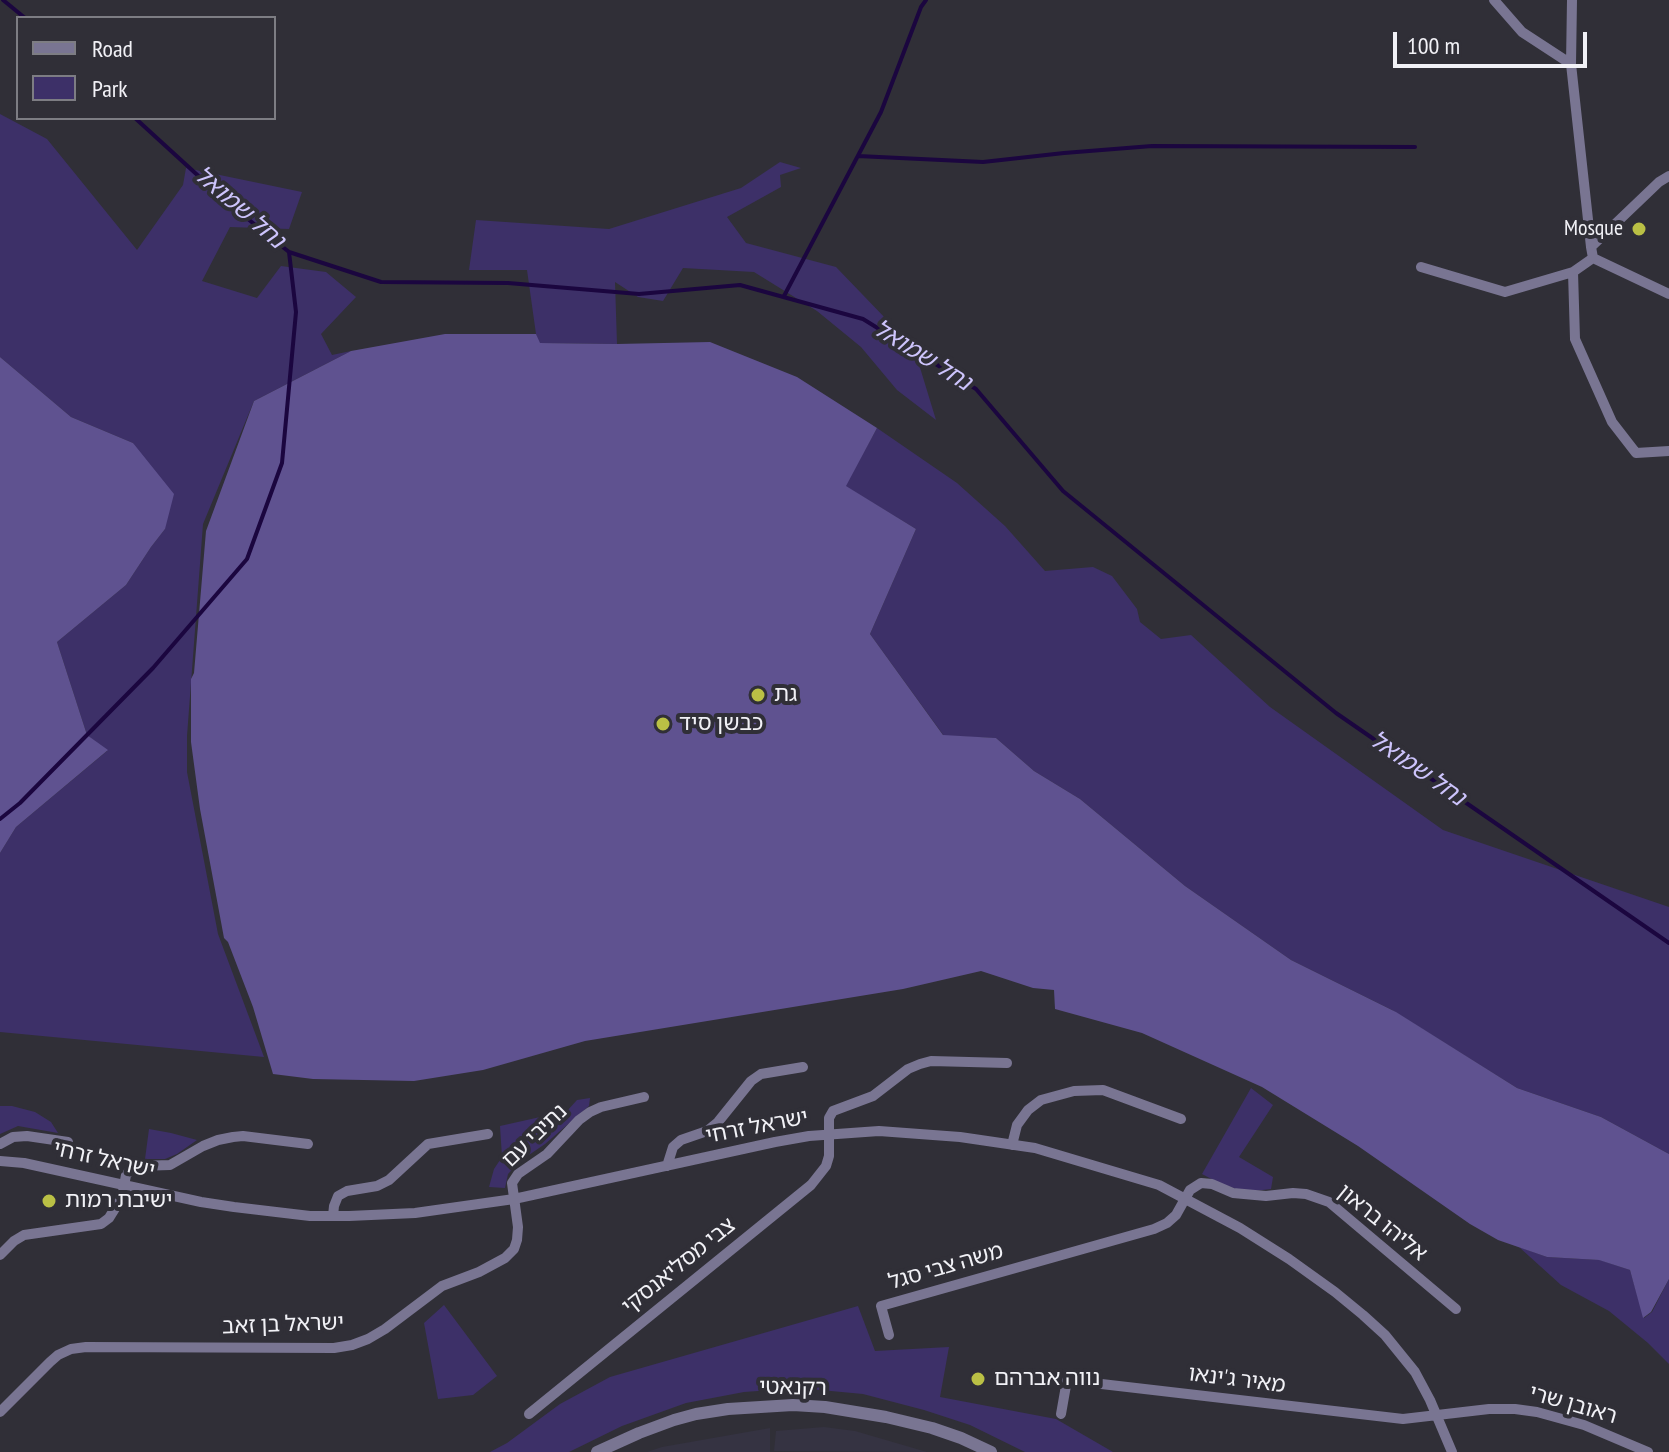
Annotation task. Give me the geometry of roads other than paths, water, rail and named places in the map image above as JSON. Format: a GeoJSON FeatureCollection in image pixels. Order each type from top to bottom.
{"type":"FeatureCollection","features":[{"type":"Feature","properties":{"kind":"street"},"geometry":{"type":"LineString","coordinates":[[1494,0],[1522,32],[1571,64]]}},
{"type":"Feature","properties":{"kind":"street"},"geometry":{"type":"LineString","coordinates":[[1572,0],[1571,64],[1592,252]]}},
{"type":"Feature","properties":{"kind":"street"},"geometry":{"type":"LineString","coordinates":[[1421,267],[1505,292],[1573,272],[1659,182],[1669,176]]}},
{"type":"Feature","properties":{"kind":"street"},"geometry":{"type":"LineString","coordinates":[[1592,252],[1669,294]]}},
{"type":"Feature","properties":{"kind":"street"},"geometry":{"type":"LineString","coordinates":[[1573,272],[1575,339],[1612,422],[1636,453],[1669,451]]}},
{"type":"Feature","properties":{"kind":"street"},"geometry":{"type":"LineString","coordinates":[[828,1135],[829,1118],[833,1111],[873,1096],[908,1069],[920,1064],[931,1061],[1007,1063]]}},
{"type":"Feature","properties":{"kind":"street"},"geometry":{"type":"LineString","coordinates":[[667,1166],[673,1147],[681,1140],[707,1131],[718,1122],[751,1081],[761,1074],[803,1067]]}},
{"type":"Feature","properties":{"kind":"street"},"geometry":{"type":"LineString","coordinates":[[1012,1145],[1017,1125],[1028,1110],[1041,1100],[1074,1091],[1103,1090],[1181,1119]]}},
{"type":"Feature","properties":{"kind":"street","name":"נתיבי עם"},"geometry":{"type":"LineString","coordinates":[[514,1199],[512,1183],[518,1174],[547,1154],[579,1120],[601,1107],[644,1097]]}},
{"type":"Feature","properties":{"kind":"street","name":"ישראל זרחי"},"geometry":{"type":"LineString","coordinates":[[0,1161],[24,1163],[234,1207],[333,1216],[415,1213],[514,1199],[775,1142],[828,1135],[879,1131],[960,1137],[1035,1148],[1159,1185],[1240,1228],[1289,1259],[1385,1335],[1415,1372],[1452,1452]]}},
{"type":"Feature","properties":{"kind":"street"},"geometry":{"type":"LineString","coordinates":[[333,1216],[338,1196],[389,1180],[428,1144],[488,1134]]}},
{"type":"Feature","properties":{"kind":"street","name":"צבי מסליאנסקי"},"geometry":{"type":"LineString","coordinates":[[529,1414],[811,1185],[826,1166],[828,1135]]}},
{"type":"Feature","properties":{"kind":"street"},"geometry":{"type":"LineString","coordinates":[[0,1144],[13,1137],[27,1136],[68,1142]]}},
{"type":"Feature","properties":{"kind":"street"},"geometry":{"type":"LineString","coordinates":[[0,1255],[24,1235],[101,1224],[109,1218],[122,1197],[126,1175],[138,1166],[170,1165],[218,1140],[243,1136],[308,1144]]}},
{"type":"Feature","properties":{"kind":"street","name":"אליהו בראון"},"geometry":{"type":"LineString","coordinates":[[1186,1199],[1193,1187],[1201,1183],[1249,1196],[1293,1193],[1318,1197],[1329,1202],[1456,1309]]}},
{"type":"Feature","properties":{"kind":"street","name":"ישראל בן זאב"},"geometry":{"type":"LineString","coordinates":[[0,1412],[50,1362],[71,1349],[334,1348],[368,1339],[442,1286],[505,1258],[514,1249],[517,1240],[514,1199]]}},
{"type":"Feature","properties":{"kind":"street","name":"משה צבי סגל"},"geometry":{"type":"LineString","coordinates":[[889,1335],[881,1306],[1154,1229],[1176,1215],[1186,1199]]}},
{"type":"Feature","properties":{"kind":"street","name":"מאיר ג'ינאו"},"geometry":{"type":"LineString","coordinates":[[1061,1414],[1067,1380],[1403,1419],[1436,1415]]}},
{"type":"Feature","properties":{"kind":"street","name":"רקנאטי"},"geometry":{"type":"LineString","coordinates":[[597,1452],[639,1433],[696,1414],[793,1405],[852,1410],[932,1428],[991,1452]]}},
{"type":"Feature","properties":{"kind":"street","name":"ראובן שרי"},"geometry":{"type":"LineString","coordinates":[[1436,1415],[1489,1409],[1537,1412],[1584,1425],[1648,1452]]}},
{"type":"Feature","properties":{"kind":"waterway","name":"נחל שמואל"},"geometry":{"type":"LineString","coordinates":[[3,0],[23,16]]}},
{"type":"Feature","properties":{"kind":"waterway"},"geometry":{"type":"LineString","coordinates":[[784,296],[881,112],[926,0]]}},
{"type":"Feature","properties":{"kind":"waterway","name":"נחל שמואל"},"geometry":{"type":"LineString","coordinates":[[137,120],[228,203],[289,252],[381,282],[508,283],[639,294],[740,285],[863,319],[976,389],[1063,491],[1336,713],[1669,943]]}},
{"type":"Feature","properties":{"kind":"waterway"},"geometry":{"type":"LineString","coordinates":[[858,156],[983,162],[1152,146],[1415,147]]}},
{"type":"Feature","properties":{"kind":"waterway"},"geometry":{"type":"LineString","coordinates":[[0,819],[20,803],[153,668],[247,559],[282,463],[296,312],[289,252]]}},
{"type":"Feature","properties":{"kind":"place","name":"Mosque"},"geometry":{"type":"Point","coordinates":[1639,229]}},
{"type":"Feature","properties":{"kind":"place","name":"גת"},"geometry":{"type":"Point","coordinates":[758,695]}},
{"type":"Feature","properties":{"kind":"place","name":"כבשן סיד"},"geometry":{"type":"Point","coordinates":[663,724]}},
{"type":"Feature","properties":{"kind":"place","name":"ישיבת רמות"},"geometry":{"type":"Point","coordinates":[49,1201]}},
{"type":"Feature","properties":{"kind":"place","name":"נווה אברהם"},"geometry":{"type":"Point","coordinates":[978,1379]}}]}
